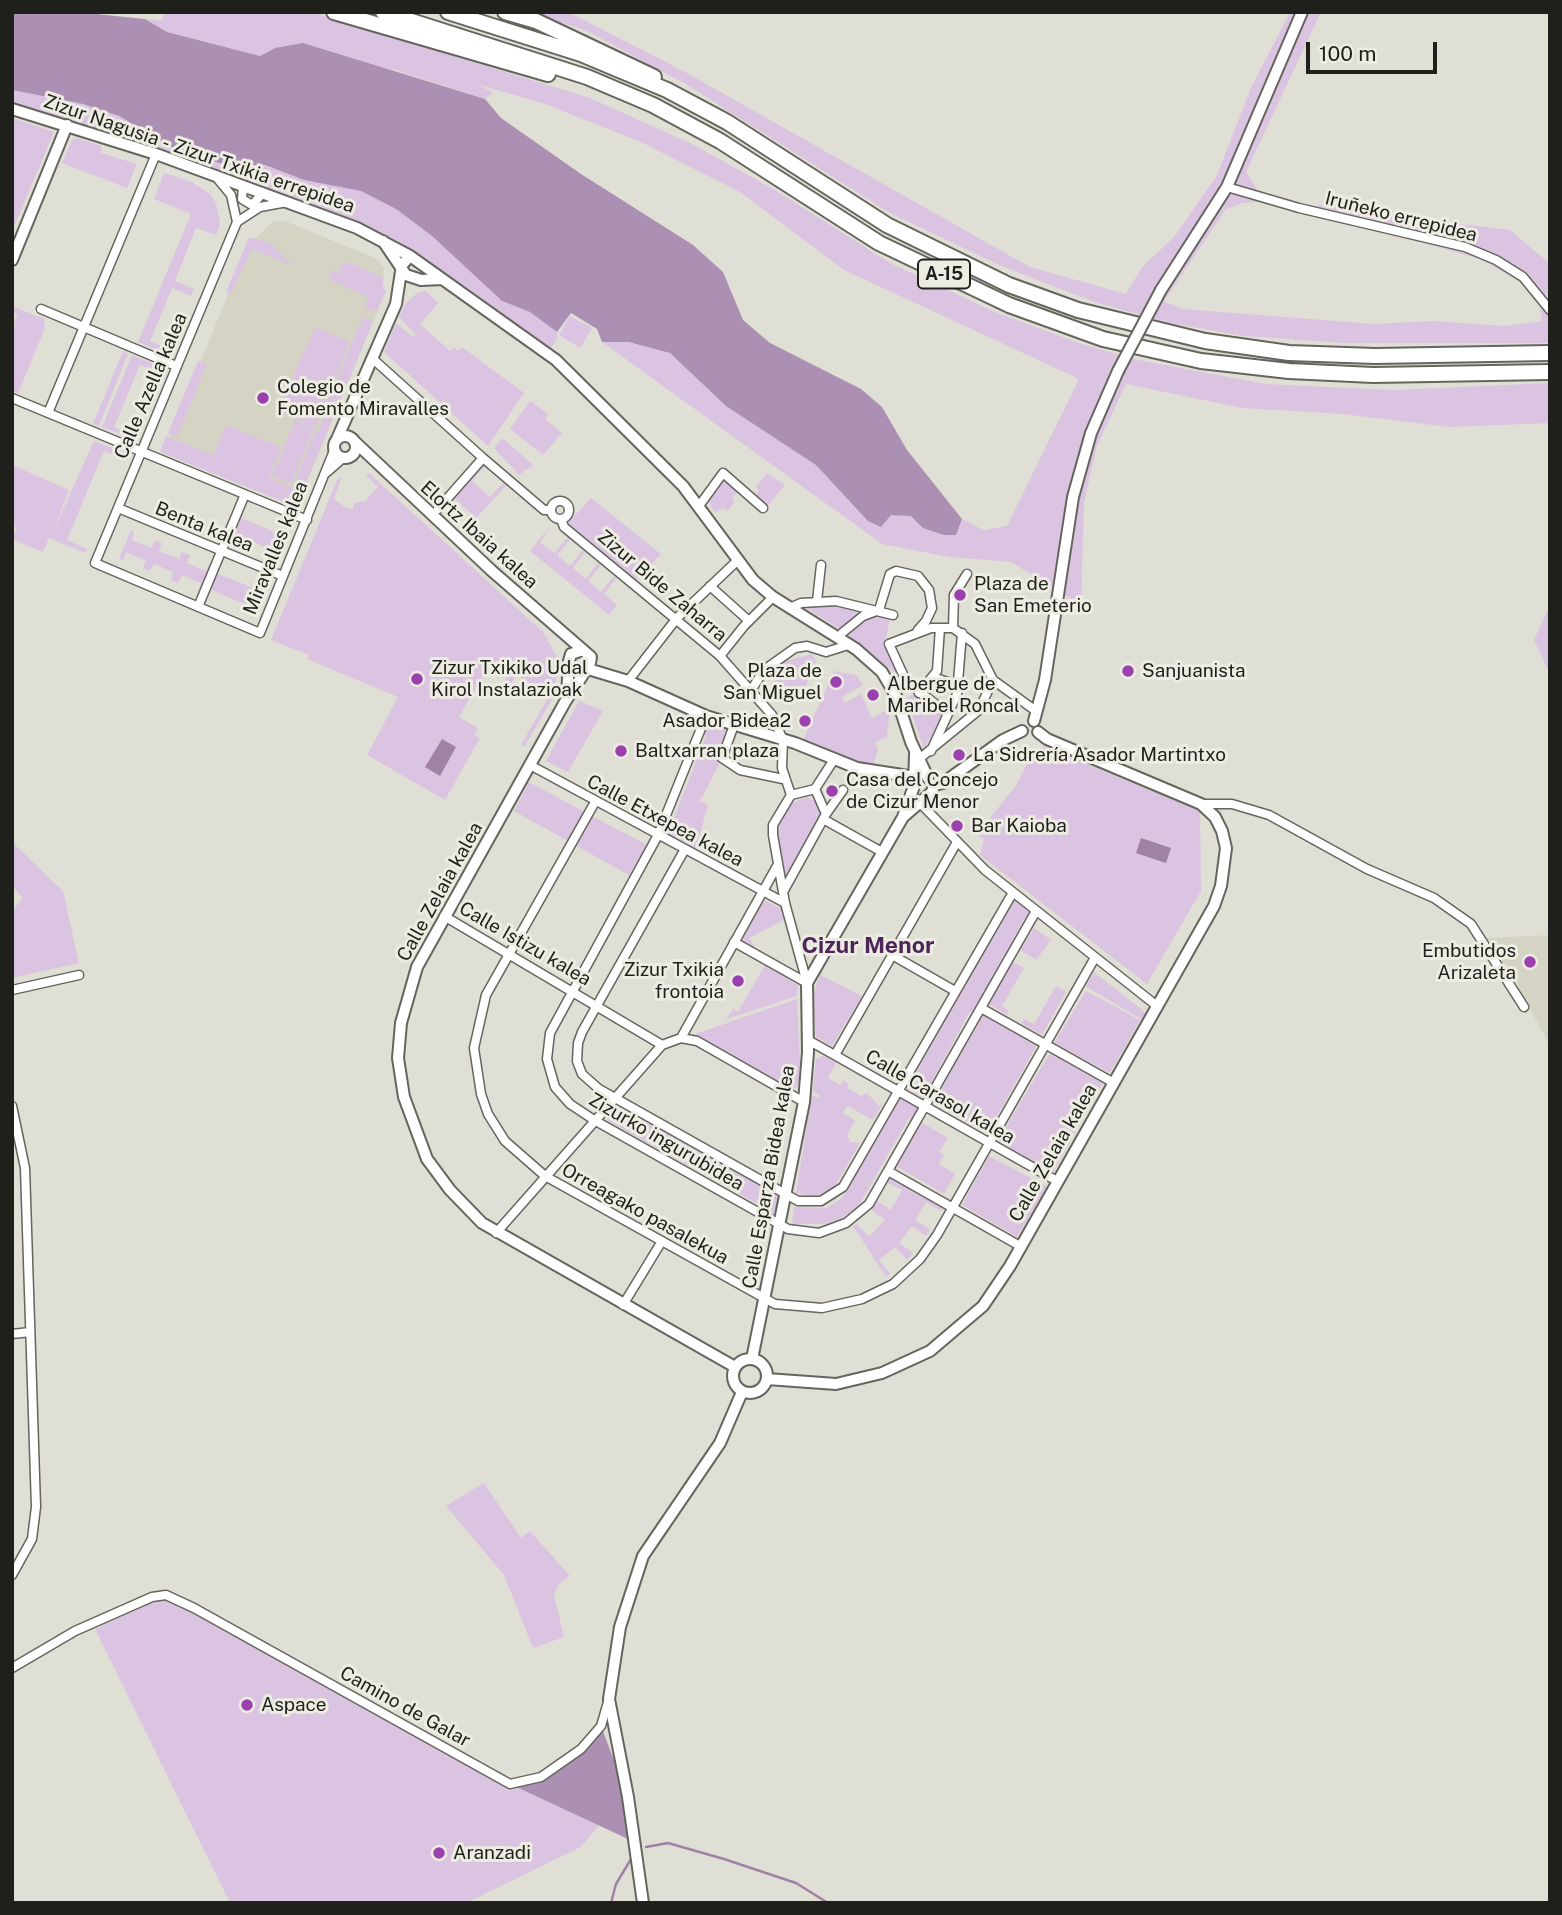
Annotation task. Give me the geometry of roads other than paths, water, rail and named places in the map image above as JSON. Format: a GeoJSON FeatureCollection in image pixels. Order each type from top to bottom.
{"type":"FeatureCollection","features":[{"type":"Feature","properties":{"kind":"highway"},"geometry":{"type":"LineString","coordinates":[[334,12],[575,82],[720,141]]}},
{"type":"Feature","properties":{"kind":"highway","name":"A-15"},"geometry":{"type":"LineString","coordinates":[[383,12],[587,77],[653,105],[720,141],[879,243],[1009,306],[1103,339],[1201,360],[1289,371],[1373,375],[1550,372]]}},
{"type":"Feature","properties":{"kind":"highway","name":"A-15"},"geometry":{"type":"LineString","coordinates":[[448,12],[581,54],[667,90],[727,122],[887,225],[1009,285],[1110,320],[1205,341],[1289,353],[1375,356],[1550,352]]}},
{"type":"Feature","properties":{"kind":"highway"},"geometry":{"type":"LineString","coordinates":[[505,12],[536,22],[638,68],[727,122]]}},
{"type":"Feature","properties":{"kind":"street"},"geometry":{"type":"LineString","coordinates":[[1036,721],[1045,680],[1073,497],[1091,433],[1118,371],[1161,290],[1227,187],[1303,12]]}},
{"type":"Feature","properties":{"kind":"street","name":"Zizur Nagusia - Zizur Txikia errepidea"},"geometry":{"type":"LineString","coordinates":[[12,109],[156,154],[216,176],[260,197],[289,202],[381,239],[410,256],[570,371],[699,506],[753,580],[773,597],[848,645],[883,672],[896,696],[914,748]]}},
{"type":"Feature","properties":{"kind":"street"},"geometry":{"type":"LineString","coordinates":[[12,260],[67,125]]}},
{"type":"Feature","properties":{"kind":"street"},"geometry":{"type":"LineString","coordinates":[[48,413],[156,154]]}},
{"type":"Feature","properties":{"kind":"street","name":"Calle Azella kalea"},"geometry":{"type":"LineString","coordinates":[[198,607],[95,563],[237,222],[231,195],[216,176]]}},
{"type":"Feature","properties":{"kind":"street","name":"Iruñeko errepidea"},"geometry":{"type":"LineString","coordinates":[[1227,187],[1290,206],[1465,247],[1496,260],[1522,277],[1550,310]]}},
{"type":"Feature","properties":{"kind":"street","name":"Calle Azella kalea"},"geometry":{"type":"LineString","coordinates":[[236,210],[242,189]]}},
{"type":"Feature","properties":{"kind":"street"},"geometry":{"type":"LineString","coordinates":[[252,211],[260,197]]}},
{"type":"Feature","properties":{"kind":"street"},"geometry":{"type":"LineString","coordinates":[[237,222],[252,211],[289,202]]}},
{"type":"Feature","properties":{"kind":"street"},"geometry":{"type":"LineString","coordinates":[[381,239],[402,270],[417,280],[442,279]]}},
{"type":"Feature","properties":{"kind":"street","name":"Miravalles kalea"},"geometry":{"type":"LineString","coordinates":[[198,607],[260,633],[396,303],[403,262],[410,256]]}},
{"type":"Feature","properties":{"kind":"street","name":"Miravalles kalea"},"geometry":{"type":"LineString","coordinates":[[396,303],[417,280],[424,266]]}},
{"type":"Feature","properties":{"kind":"street"},"geometry":{"type":"LineString","coordinates":[[41,309],[177,366]]}},
{"type":"Feature","properties":{"kind":"street"},"geometry":{"type":"LineString","coordinates":[[373,359],[483,458],[544,510],[550,510]]}},
{"type":"Feature","properties":{"kind":"street"},"geometry":{"type":"LineString","coordinates":[[12,398],[307,520]]}},
{"type":"Feature","properties":{"kind":"street","name":"Miravalles kalea"},"geometry":{"type":"LineString","coordinates":[[324,477],[335,462],[356,449],[349,429],[353,407]]}},
{"type":"Feature","properties":{"kind":"street"},"geometry":{"type":"LineString","coordinates":[[346,457],[336,444],[343,436],[354,440]]}},
{"type":"Feature","properties":{"kind":"street","name":"Elortz Ibaia kalea"},"geometry":{"type":"LineString","coordinates":[[354,440],[378,466],[556,629],[624,680]]}},
{"type":"Feature","properties":{"kind":"street","name":"Elortz Ibaia kalea"},"geometry":{"type":"LineString","coordinates":[[346,457],[363,458],[378,466]]}},
{"type":"Feature","properties":{"kind":"street"},"geometry":{"type":"LineString","coordinates":[[438,509],[483,458]]}},
{"type":"Feature","properties":{"kind":"street"},"geometry":{"type":"LineString","coordinates":[[699,506],[723,473],[763,509]]}},
{"type":"Feature","properties":{"kind":"street"},"geometry":{"type":"LineString","coordinates":[[198,607],[243,499]]}},
{"type":"Feature","properties":{"kind":"street"},"geometry":{"type":"LineString","coordinates":[[555,502],[566,503],[569,511],[561,519],[552,515],[550,510],[555,502]]}},
{"type":"Feature","properties":{"kind":"street","name":"Benta kalea"},"geometry":{"type":"LineString","coordinates":[[118,508],[278,574]]}},
{"type":"Feature","properties":{"kind":"street","name":"Zizur Bide Zaharra"},"geometry":{"type":"LineString","coordinates":[[561,519],[564,527],[720,656],[772,715],[783,740]]}},
{"type":"Feature","properties":{"kind":"street"},"geometry":{"type":"LineString","coordinates":[[624,680],[677,618],[738,560]]}},
{"type":"Feature","properties":{"kind":"street"},"geometry":{"type":"LineString","coordinates":[[817,601],[821,565]]}},
{"type":"Feature","properties":{"kind":"street"},"geometry":{"type":"LineString","coordinates":[[842,633],[863,617],[876,612],[881,605],[890,574],[907,572],[918,576],[932,599],[926,621],[915,632]]}},
{"type":"Feature","properties":{"kind":"street"},"geometry":{"type":"LineString","coordinates":[[953,628],[954,595],[967,574]]}},
{"type":"Feature","properties":{"kind":"street"},"geometry":{"type":"LineString","coordinates":[[710,586],[749,621]]}},
{"type":"Feature","properties":{"kind":"street"},"geometry":{"type":"LineString","coordinates":[[720,656],[773,597]]}},
{"type":"Feature","properties":{"kind":"street"},"geometry":{"type":"LineString","coordinates":[[790,608],[801,603],[836,601],[893,615]]}},
{"type":"Feature","properties":{"kind":"street"},"geometry":{"type":"LineString","coordinates":[[919,693],[933,677],[940,628]]}},
{"type":"Feature","properties":{"kind":"street"},"geometry":{"type":"LineString","coordinates":[[948,714],[906,681],[889,644],[915,632],[953,628],[975,644],[993,681],[1036,721],[1047,739],[1201,804],[1232,804],[1269,815],[1367,869],[1434,898],[1471,924],[1524,1007]]}},
{"type":"Feature","properties":{"kind":"street","name":"Elortz Ibaia kalea"},"geometry":{"type":"LineString","coordinates":[[556,629],[569,661]]}},
{"type":"Feature","properties":{"kind":"street"},"geometry":{"type":"LineString","coordinates":[[931,751],[959,686],[962,633]]}},
{"type":"Feature","properties":{"kind":"street"},"geometry":{"type":"LineString","coordinates":[[750,692],[764,670],[795,648],[807,646],[826,652],[848,645]]}},
{"type":"Feature","properties":{"kind":"street"},"geometry":{"type":"LineString","coordinates":[[574,652],[586,652],[591,661],[587,670],[576,671],[569,661],[574,652]]}},
{"type":"Feature","properties":{"kind":"street","name":"Calle Zelaia kalea"},"geometry":{"type":"LineString","coordinates":[[566,699],[569,661]]}},
{"type":"Feature","properties":{"kind":"street","name":"Elortz Ibaia kalea"},"geometry":{"type":"LineString","coordinates":[[587,670],[624,680],[706,716],[783,740]]}},
{"type":"Feature","properties":{"kind":"street","name":"Calle Zelaia kalea"},"geometry":{"type":"LineString","coordinates":[[587,670],[566,699],[417,967],[404,1007],[398,1058],[404,1097],[418,1138],[438,1175],[465,1207],[496,1233],[735,1367]]}},
{"type":"Feature","properties":{"kind":"street"},"geometry":{"type":"LineString","coordinates":[[933,677],[959,686]]}},
{"type":"Feature","properties":{"kind":"street"},"geometry":{"type":"LineString","coordinates":[[896,696],[906,681]]}},
{"type":"Feature","properties":{"kind":"street"},"geometry":{"type":"LineString","coordinates":[[919,759],[979,710],[993,681]]}},
{"type":"Feature","properties":{"kind":"street","name":"Zizurko ingurubidea"},"geometry":{"type":"LineString","coordinates":[[706,716],[658,835],[550,1032],[548,1065],[560,1094],[594,1120],[780,1225],[819,1233],[846,1223],[869,1204],[1036,911]]}},
{"type":"Feature","properties":{"kind":"street"},"geometry":{"type":"LineString","coordinates":[[791,795],[783,779],[783,740],[872,772],[915,781],[920,778],[943,783],[1003,740],[1022,731],[1024,723],[1036,721]]}},
{"type":"Feature","properties":{"kind":"street"},"geometry":{"type":"LineString","coordinates":[[734,725],[722,758],[740,769],[783,779]]}},
{"type":"Feature","properties":{"kind":"street"},"geometry":{"type":"LineString","coordinates":[[903,817],[933,792],[931,782],[914,748]]}},
{"type":"Feature","properties":{"kind":"street"},"geometry":{"type":"LineString","coordinates":[[914,748],[915,781],[920,795],[957,842],[1012,894],[1157,1006]]}},
{"type":"Feature","properties":{"kind":"street"},"geometry":{"type":"LineString","coordinates":[[807,983],[777,866],[773,825],[791,795],[815,789],[835,758]]}},
{"type":"Feature","properties":{"kind":"street","name":"Calle Etxepea kalea"},"geometry":{"type":"LineString","coordinates":[[530,765],[785,903]]}},
{"type":"Feature","properties":{"kind":"street"},"geometry":{"type":"LineString","coordinates":[[807,983],[903,817],[915,781]]}},
{"type":"Feature","properties":{"kind":"street"},"geometry":{"type":"LineString","coordinates":[[815,789],[825,816],[882,852]]}},
{"type":"Feature","properties":{"kind":"street"},"geometry":{"type":"LineString","coordinates":[[783,892],[825,816],[838,801],[843,790]]}},
{"type":"Feature","properties":{"kind":"street","name":"Orreagako pasalekua"},"geometry":{"type":"LineString","coordinates":[[595,802],[486,995],[474,1048],[477,1081],[488,1114],[505,1141],[545,1176],[765,1300],[795,1308],[822,1308],[862,1300],[893,1284],[920,1259],[1093,961]]}},
{"type":"Feature","properties":{"kind":"street","name":"Calle Zelaia kalea"},"geometry":{"type":"LineString","coordinates":[[767,1379],[836,1384],[883,1373],[930,1351],[983,1306],[1058,1181],[1214,906],[1221,886],[1226,848],[1222,831],[1214,817],[1201,804]]}},
{"type":"Feature","properties":{"kind":"street"},"geometry":{"type":"LineString","coordinates":[[835,1055],[957,842]]}},
{"type":"Feature","properties":{"kind":"street","name":"Zizurko ingurubidea"},"geometry":{"type":"LineString","coordinates":[[685,849],[597,1004],[578,1043],[577,1061],[588,1081],[614,1097],[786,1195],[811,1203],[838,1193],[1012,894]]}},
{"type":"Feature","properties":{"kind":"street"},"geometry":{"type":"LineString","coordinates":[[681,1038],[777,866]]}},
{"type":"Feature","properties":{"kind":"street","name":"Calle Istizu kalea"},"geometry":{"type":"LineString","coordinates":[[444,916],[572,989],[662,1045]]}},
{"type":"Feature","properties":{"kind":"street"},"geometry":{"type":"LineString","coordinates":[[734,942],[807,983]]}},
{"type":"Feature","properties":{"kind":"street"},"geometry":{"type":"LineString","coordinates":[[892,955],[955,991]]}},
{"type":"Feature","properties":{"kind":"street"},"geometry":{"type":"LineString","coordinates":[[12,990],[79,975]]}},
{"type":"Feature","properties":{"kind":"street","name":"Calle Esparza Bidea kalea"},"geometry":{"type":"LineString","coordinates":[[752,1359],[804,1102],[808,1040],[807,983]]}},
{"type":"Feature","properties":{"kind":"street"},"geometry":{"type":"LineString","coordinates":[[981,1008],[1114,1083]]}},
{"type":"Feature","properties":{"kind":"street"},"geometry":{"type":"LineString","coordinates":[[496,1233],[662,1045],[681,1038],[699,1042],[804,1102]]}},
{"type":"Feature","properties":{"kind":"street","name":"Calle Carasol kalea"},"geometry":{"type":"LineString","coordinates":[[808,1040],[1058,1181]]}},
{"type":"Feature","properties":{"kind":"street"},"geometry":{"type":"LineString","coordinates":[[12,1106],[25,1168],[36,1507],[32,1539],[12,1575]]}},
{"type":"Feature","properties":{"kind":"street"},"geometry":{"type":"LineString","coordinates":[[888,1171],[1020,1246]]}},
{"type":"Feature","properties":{"kind":"street"},"geometry":{"type":"LineString","coordinates":[[623,1305],[662,1241]]}},
{"type":"Feature","properties":{"kind":"street"},"geometry":{"type":"LineString","coordinates":[[12,1334],[30,1332]]}},
{"type":"Feature","properties":{"kind":"street"},"geometry":{"type":"LineString","coordinates":[[752,1359],[761,1362],[767,1379],[763,1388],[755,1393],[742,1392],[734,1384],[732,1375],[741,1361],[752,1359]]}},
{"type":"Feature","properties":{"kind":"street"},"geometry":{"type":"LineString","coordinates":[[643,1903],[628,1797],[609,1699],[620,1627],[643,1556],[720,1443],[742,1392]]}},
{"type":"Feature","properties":{"kind":"street","name":"Camino de Galar"},"geometry":{"type":"LineString","coordinates":[[12,1668],[75,1631],[161,1595],[174,1598],[509,1784],[541,1777],[581,1749],[601,1726],[609,1699]]}},
{"type":"Feature","properties":{"kind":"waterway"},"geometry":{"type":"LineString","coordinates":[[646,1847],[668,1843],[724,1859],[796,1883],[828,1903]]}},
{"type":"Feature","properties":{"kind":"waterway"},"geometry":{"type":"LineString","coordinates":[[611,1903],[616,1884],[631,1859]]}},
{"type":"Feature","properties":{"kind":"place","name":"Colegio de Fomento Miravalles"},"geometry":{"type":"Point","coordinates":[263,398]}},
{"type":"Feature","properties":{"kind":"place","name":"Plaza de San Emeterio"},"geometry":{"type":"Point","coordinates":[960,595]}},
{"type":"Feature","properties":{"kind":"place","name":"Sanjuanista"},"geometry":{"type":"Point","coordinates":[1128,671]}},
{"type":"Feature","properties":{"kind":"place","name":"Zizur Txikiko Udal Kirol Instalazioak"},"geometry":{"type":"Point","coordinates":[417,679]}},
{"type":"Feature","properties":{"kind":"place","name":"Plaza de San Miguel"},"geometry":{"type":"Point","coordinates":[836,682]}},
{"type":"Feature","properties":{"kind":"place","name":"Albergue de Maribel Roncal"},"geometry":{"type":"Point","coordinates":[873,695]}},
{"type":"Feature","properties":{"kind":"place","name":"Asador Bidea2"},"geometry":{"type":"Point","coordinates":[805,721]}},
{"type":"Feature","properties":{"kind":"place","name":"Baltxarran plaza"},"geometry":{"type":"Point","coordinates":[621,751]}},
{"type":"Feature","properties":{"kind":"place","name":"La Sidrería Asador Martintxo"},"geometry":{"type":"Point","coordinates":[959,755]}},
{"type":"Feature","properties":{"kind":"place","name":"Casa del Concejo de Cizur Menor"},"geometry":{"type":"Point","coordinates":[832,791]}},
{"type":"Feature","properties":{"kind":"place","name":"Bar Kaioba"},"geometry":{"type":"Point","coordinates":[957,826]}},
{"type":"Feature","properties":{"kind":"place","name":"Embutidos Arizaleta"},"geometry":{"type":"Point","coordinates":[1530,962]}},
{"type":"Feature","properties":{"kind":"place","name":"Zizur Txikia frontoia"},"geometry":{"type":"Point","coordinates":[738,981]}},
{"type":"Feature","properties":{"kind":"place","name":"Aspace"},"geometry":{"type":"Point","coordinates":[247,1705]}},
{"type":"Feature","properties":{"kind":"place","name":"Aranzadi"},"geometry":{"type":"Point","coordinates":[439,1853]}},
{"type":"Feature","properties":{"kind":"district","name":"Cizur Menor"},"geometry":{"type":"Point","coordinates":[868,946]}}]}
